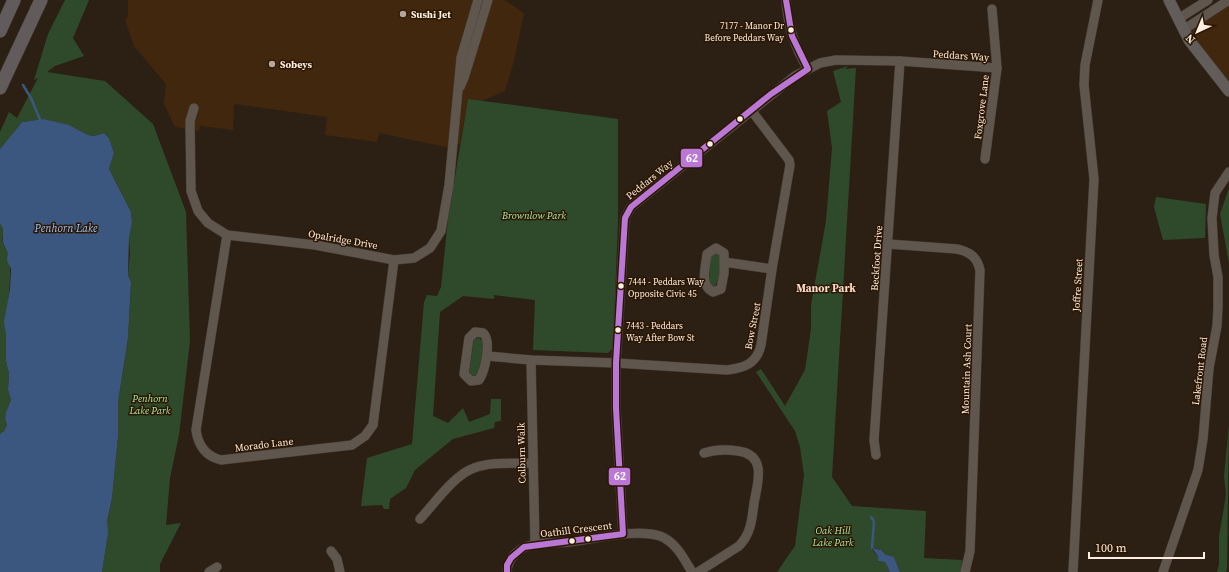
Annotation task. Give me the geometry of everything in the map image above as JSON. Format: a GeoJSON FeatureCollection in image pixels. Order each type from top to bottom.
{"type":"FeatureCollection","features":[{"type":"Feature","properties":{"kind":"highway"},"geometry":{"type":"LineString","coordinates":[[0,24],[8,0]]}},
{"type":"Feature","properties":{"kind":"highway"},"geometry":{"type":"LineString","coordinates":[[0,31],[14,0]]}},
{"type":"Feature","properties":{"kind":"highway"},"geometry":{"type":"LineString","coordinates":[[0,88],[40,3]]}},
{"type":"Feature","properties":{"kind":"main road"},"geometry":{"type":"LineString","coordinates":[[1169,0],[1184,30],[1203,58],[1229,91]]}},
{"type":"Feature","properties":{"kind":"street","name":"Opalridge Drive"},"geometry":{"type":"LineString","coordinates":[[194,108],[190,121],[191,190],[198,211],[208,223],[227,235],[315,245],[394,260],[409,259],[423,254],[434,244],[441,231],[448,185],[459,88],[458,78],[464,43],[478,0]]}},
{"type":"Feature","properties":{"kind":"street","name":"Opalridge Drive"},"geometry":{"type":"LineString","coordinates":[[459,88],[464,78],[488,0]]}},
{"type":"Feature","properties":{"kind":"street"},"geometry":{"type":"LineString","coordinates":[[786,0],[788,24],[794,42],[808,69]]}},
{"type":"Feature","properties":{"kind":"street","name":"Joffre Street"},"geometry":{"type":"LineString","coordinates":[[1073,572],[1094,179],[1084,85],[1084,64],[1098,0]]}},
{"type":"Feature","properties":{"kind":"street"},"geometry":{"type":"LineString","coordinates":[[1178,19],[1208,0]]}},
{"type":"Feature","properties":{"kind":"street"},"geometry":{"type":"LineString","coordinates":[[1184,30],[1229,0]]}},
{"type":"Feature","properties":{"kind":"street","name":"Foxgrove Lane"},"geometry":{"type":"LineString","coordinates":[[985,159],[996,68],[992,8]]}},
{"type":"Feature","properties":{"kind":"street","name":"Peddars Way"},"geometry":{"type":"LineString","coordinates":[[623,534],[616,408],[616,363],[625,218],[631,207],[751,110],[795,76],[808,69],[836,60],[900,61],[996,68]]}},
{"type":"Feature","properties":{"kind":"street","name":"Beckfoot Drive"},"geometry":{"type":"LineString","coordinates":[[876,455],[874,440],[900,61]]}},
{"type":"Feature","properties":{"kind":"street","name":"Bow Street"},"geometry":{"type":"LineString","coordinates":[[487,356],[531,360],[616,363],[727,370],[744,368],[752,363],[759,353],[761,345],[772,269],[790,165],[789,160],[751,110]]}},
{"type":"Feature","properties":{"kind":"street","name":"Lakefront Road"},"geometry":{"type":"LineString","coordinates":[[1163,572],[1198,470],[1203,439],[1209,368],[1218,307],[1218,277],[1214,254],[1212,218],[1215,193],[1229,172]]}},
{"type":"Feature","properties":{"kind":"street","name":"Morado Lane"},"geometry":{"type":"LineString","coordinates":[[227,235],[196,430],[199,446],[212,457],[221,460],[352,445],[366,436],[373,425],[394,260]]}},
{"type":"Feature","properties":{"kind":"street","name":"Mountain Ash Court"},"geometry":{"type":"LineString","coordinates":[[888,244],[957,249],[967,252],[974,257],[980,270],[970,551],[965,572]]}},
{"type":"Feature","properties":{"kind":"street"},"geometry":{"type":"LineString","coordinates":[[724,262],[772,269]]}},
{"type":"Feature","properties":{"kind":"street"},"geometry":{"type":"LineString","coordinates":[[479,332],[486,336],[488,340],[487,356],[482,376],[479,380],[472,382],[464,374],[469,338],[471,334],[479,332]]}},
{"type":"Feature","properties":{"kind":"street","name":"Colburn Walk"},"geometry":{"type":"LineString","coordinates":[[531,360],[532,464],[535,545]]}},
{"type":"Feature","properties":{"kind":"street"},"geometry":{"type":"LineString","coordinates":[[698,572],[739,546],[744,541],[750,528],[758,481],[758,469],[752,455],[746,452],[724,449],[704,453]]}},
{"type":"Feature","properties":{"kind":"street"},"geometry":{"type":"LineString","coordinates":[[420,519],[459,476],[474,468],[497,464],[532,464]]}},
{"type":"Feature","properties":{"kind":"street","name":"Oathill Crescent"},"geometry":{"type":"LineString","coordinates":[[507,572],[507,565],[517,552],[524,547],[623,534],[652,534],[665,538],[673,544],[692,572]]}},
{"type":"Feature","properties":{"kind":"street"},"geometry":{"type":"LineString","coordinates":[[331,551],[337,559],[340,572]]}},
{"type":"Feature","properties":{"kind":"shaded area"},"geometry":{"type":"Polygon","coordinates":[[[128,0],[504,0],[524,13],[514,61],[505,91],[482,101],[468,99],[460,144],[450,148],[379,133],[377,142],[325,135],[327,117],[234,104],[233,130],[200,126],[199,131],[175,127],[164,104],[166,84],[134,46],[125,20],[128,16],[128,0]]]}},
{"type":"Feature","properties":{"kind":"shaded area"},"geometry":{"type":"Polygon","coordinates":[[[1229,0],[1229,90],[1183,30],[1229,0]]]}},
{"type":"Feature","properties":{"kind":"green space","name":"Penhorn Lake Park"},"geometry":{"type":"Polygon","coordinates":[[[65,0],[89,0],[73,38],[84,56],[55,66],[47,72],[105,81],[153,124],[186,212],[190,341],[179,435],[170,478],[166,525],[181,523],[160,564],[160,572],[102,572],[107,538],[107,521],[112,498],[118,437],[118,402],[128,338],[131,282],[128,275],[130,254],[129,238],[132,219],[131,212],[109,169],[114,153],[109,138],[104,133],[94,136],[88,135],[71,126],[44,119],[22,122],[0,149],[0,132],[9,112],[17,118],[38,78],[34,80],[48,34],[65,0]]]}},
{"type":"Feature","properties":{"kind":"green space","name":"Oak Hill Lake Park"},"geometry":{"type":"Polygon","coordinates":[[[848,66],[845,69],[856,68],[832,477],[852,506],[926,511],[924,558],[962,560],[961,572],[900,572],[894,557],[886,556],[880,550],[872,549],[878,556],[878,561],[885,562],[890,572],[777,572],[795,546],[804,475],[800,447],[795,431],[756,372],[761,369],[785,406],[805,370],[811,329],[811,305],[826,221],[832,148],[827,111],[841,102],[833,71],[848,66]]]}},
{"type":"Feature","properties":{"kind":"green space","name":"Brownlow Park"},"geometry":{"type":"Polygon","coordinates":[[[468,99],[618,119],[618,222],[613,348],[608,353],[533,350],[535,300],[494,295],[494,299],[463,296],[440,312],[433,416],[448,423],[463,408],[469,422],[490,414],[491,399],[501,399],[501,421],[495,422],[494,428],[453,439],[415,470],[406,488],[390,499],[389,509],[384,509],[382,505],[361,506],[367,458],[412,444],[424,302],[427,295],[437,296],[441,287],[448,219],[468,99]]]}},
{"type":"Feature","properties":{"kind":"green space"},"geometry":{"type":"Polygon","coordinates":[[[1229,188],[1229,263],[1220,214],[1229,188]]]}},
{"type":"Feature","properties":{"kind":"green space"},"geometry":{"type":"Polygon","coordinates":[[[1156,197],[1206,204],[1205,238],[1163,240],[1154,207],[1156,197]]]}},
{"type":"Feature","properties":{"kind":"green space"},"geometry":{"type":"Polygon","coordinates":[[[0,223],[3,229],[3,244],[8,252],[10,270],[10,289],[5,326],[6,361],[9,374],[8,390],[11,400],[6,412],[5,419],[7,425],[4,431],[0,434],[0,223]]]}},
{"type":"Feature","properties":{"kind":"green space"},"geometry":{"type":"Polygon","coordinates":[[[710,253],[718,253],[719,256],[719,275],[715,286],[709,285],[710,253]]]}},
{"type":"Feature","properties":{"kind":"green space"},"geometry":{"type":"Polygon","coordinates":[[[479,338],[483,341],[481,367],[477,376],[473,376],[469,373],[474,339],[479,338]]]}},
{"type":"Feature","properties":{"kind":"green space"},"geometry":{"type":"Polygon","coordinates":[[[1229,424],[1227,568],[1226,572],[1217,572],[1219,564],[1219,536],[1226,495],[1224,476],[1229,424]]]}},
{"type":"Feature","properties":{"kind":"water","name":"Penhorn Lake"},"geometry":{"type":"Polygon","coordinates":[[[44,119],[69,125],[88,135],[94,136],[104,133],[109,138],[114,153],[109,169],[131,212],[132,222],[129,238],[128,275],[131,282],[128,338],[118,402],[118,437],[112,498],[107,521],[108,533],[102,572],[0,572],[0,434],[4,431],[7,425],[5,419],[6,412],[11,400],[8,390],[9,374],[6,361],[6,335],[4,322],[10,289],[11,269],[7,260],[8,253],[3,243],[3,229],[0,223],[0,149],[22,122],[44,119]]]}},
{"type":"Feature","properties":{"kind":"water"},"geometry":{"type":"Polygon","coordinates":[[[872,548],[881,550],[886,555],[894,557],[900,572],[890,572],[885,562],[878,561],[878,556],[872,548]]]}},
{"type":"Feature","properties":{"kind":"waterway"},"geometry":{"type":"LineString","coordinates":[[23,85],[31,98],[41,122]]}},
{"type":"Feature","properties":{"kind":"waterway"},"geometry":{"type":"LineString","coordinates":[[871,517],[874,521],[872,548]]}},
{"type":"Feature","properties":{"kind":"transit line","name":"62"},"geometry":{"type":"LineString","coordinates":[[507,572],[507,565],[511,558],[524,547],[623,534],[616,408],[616,363],[625,218],[631,207],[771,94],[808,69],[792,36],[786,0]]}},
{"type":"Feature","properties":{"kind":"place","name":"Sushi Jet"},"geometry":{"type":"Point","coordinates":[403,14]}},
{"type":"Feature","properties":{"kind":"place","name":"7177 - Manor Dr Before Peddars Way"},"geometry":{"type":"Point","coordinates":[791,30]}},
{"type":"Feature","properties":{"kind":"place","name":"Sobeys"},"geometry":{"type":"Point","coordinates":[272,64]}},
{"type":"Feature","properties":{"kind":"place","name":"7444 - Peddars Way Opposite Civic 45"},"geometry":{"type":"Point","coordinates":[621,286]}},
{"type":"Feature","properties":{"kind":"place","name":"7443 - Peddars Way After Bow St"},"geometry":{"type":"Point","coordinates":[618,330]}},
{"type":"Feature","properties":{"kind":"district","name":"Manor Park"},"geometry":{"type":"Point","coordinates":[826,288]}}]}
